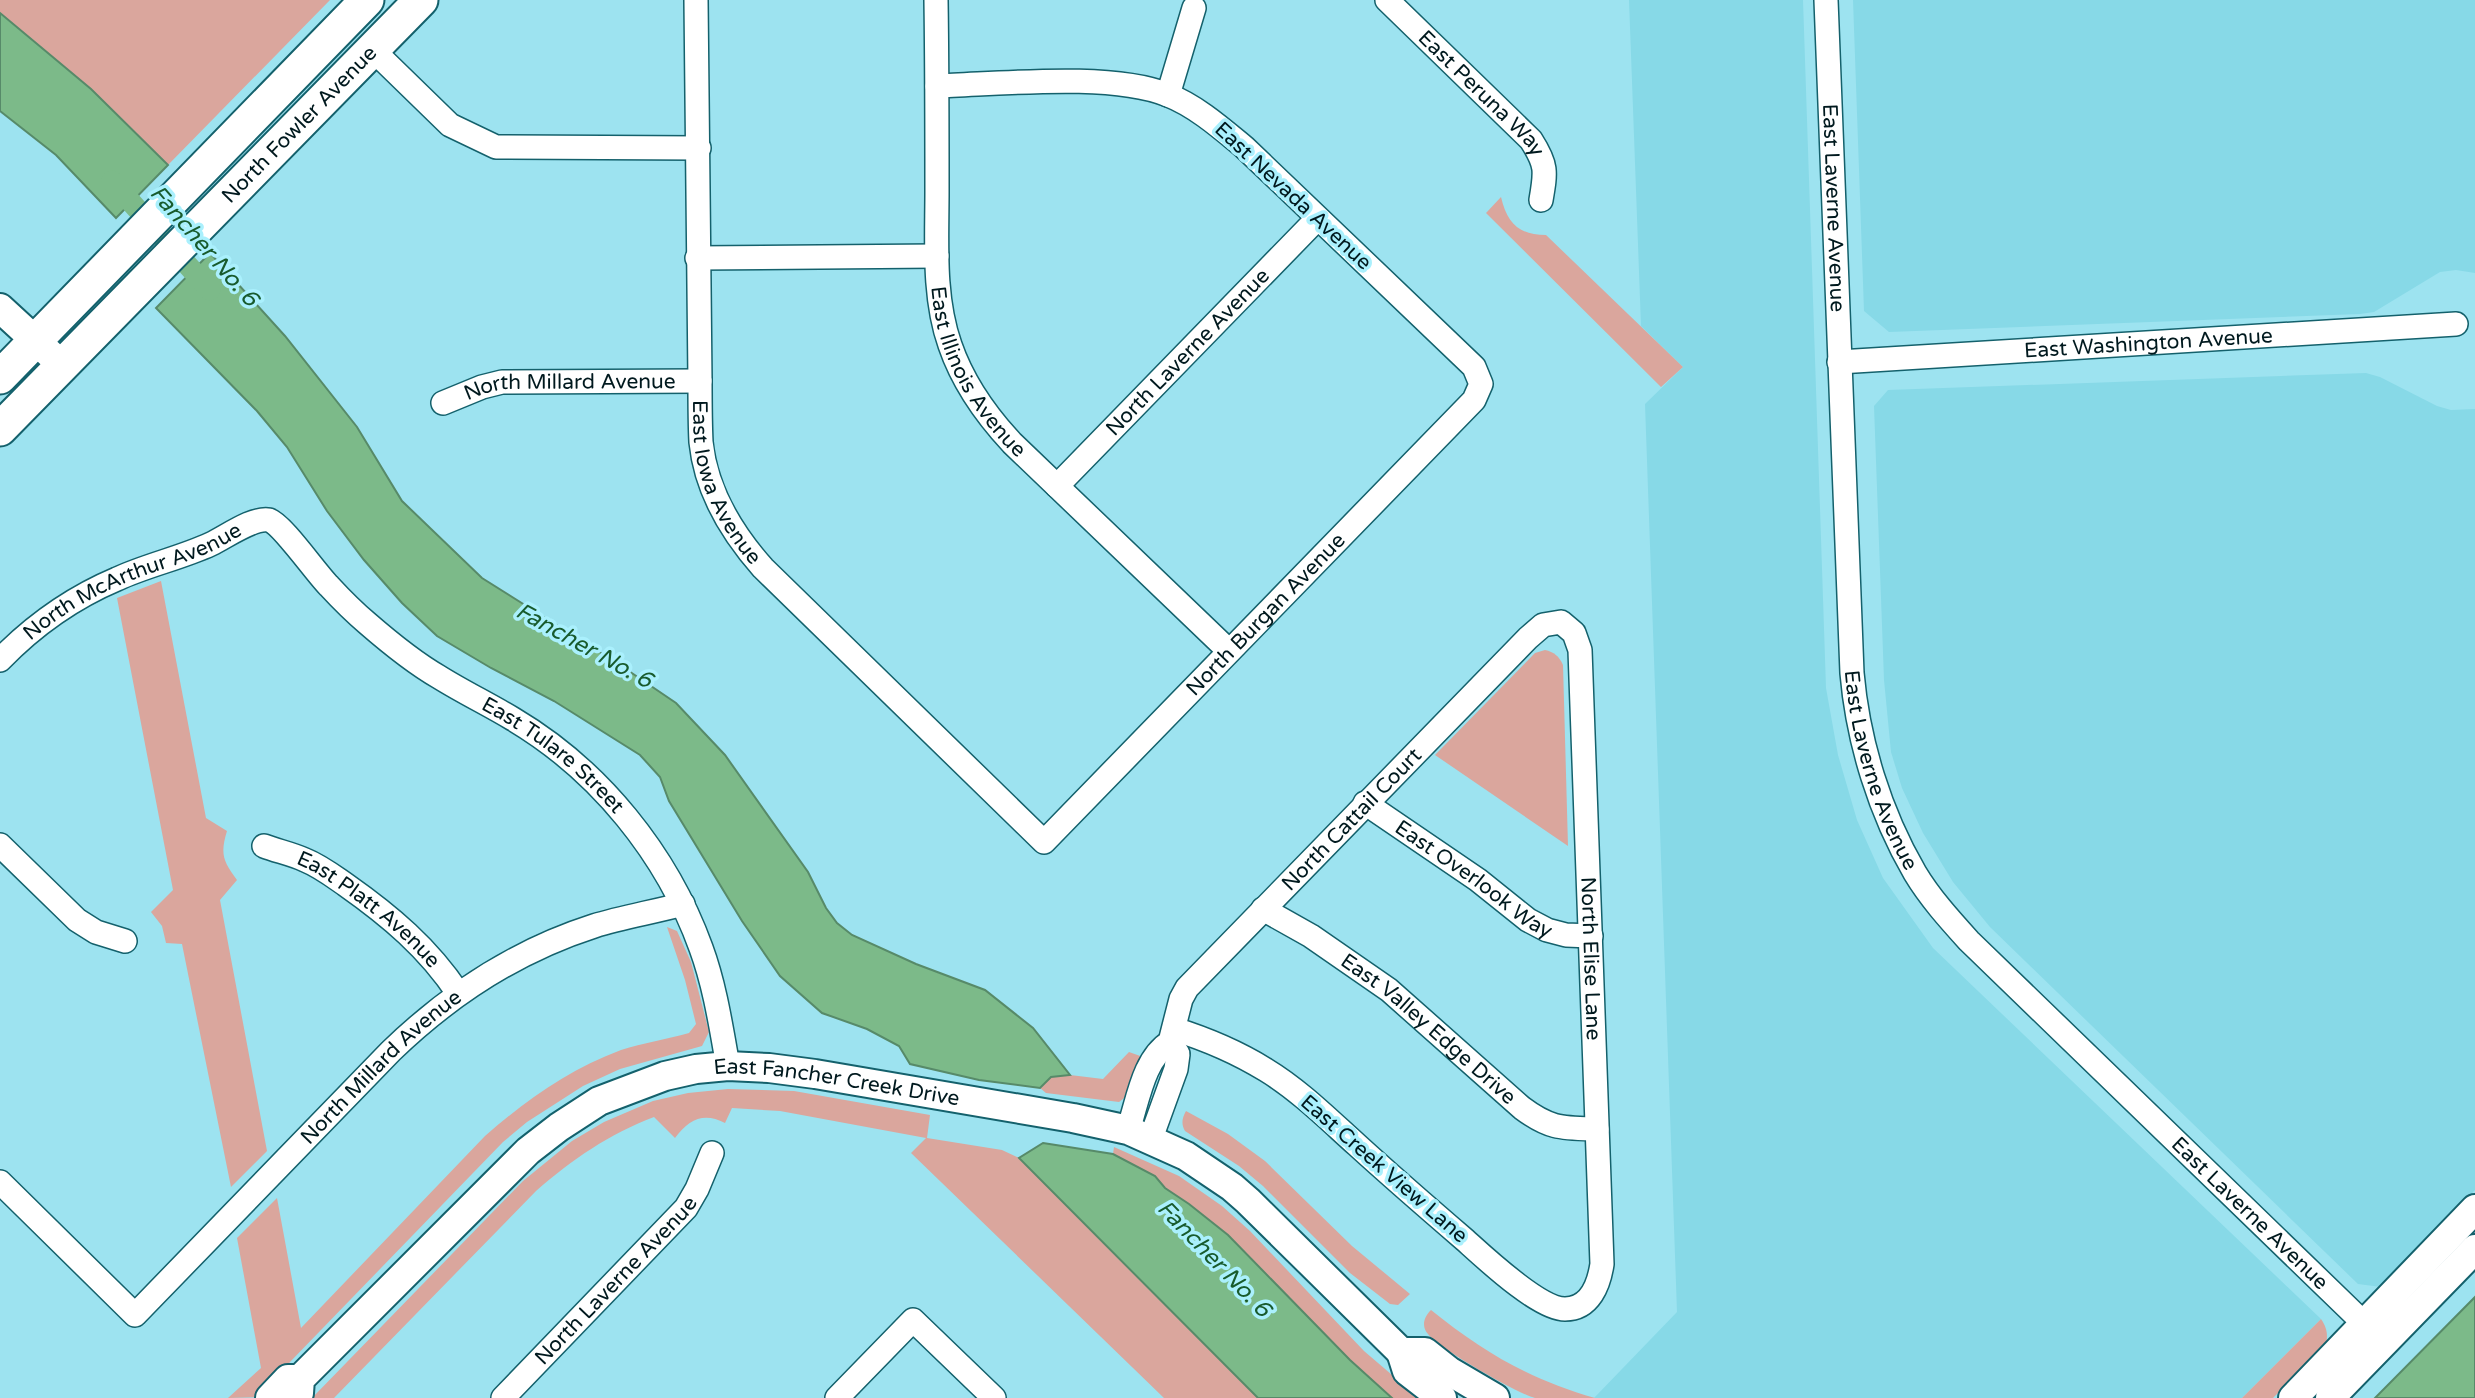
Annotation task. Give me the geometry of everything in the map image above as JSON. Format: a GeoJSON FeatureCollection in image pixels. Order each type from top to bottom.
{"type":"FeatureCollection","features":[{"type":"Feature","properties":{"kind":"main road","name":"North Fowler Avenue"},"geometry":{"type":"LineString","coordinates":[[0,377],[366,0]]}},
{"type":"Feature","properties":{"kind":"main road"},"geometry":{"type":"LineString","coordinates":[[373,50],[366,35],[367,27],[371,19],[390,0]]}},
{"type":"Feature","properties":{"kind":"main road","name":"North Fowler Avenue"},"geometry":{"type":"LineString","coordinates":[[0,429],[421,0]]}},
{"type":"Feature","properties":{"kind":"street","name":"East Iowa Avenue"},"geometry":{"type":"LineString","coordinates":[[696,0],[700,381],[702,443],[709,481],[725,519],[763,568],[1044,842]]}},
{"type":"Feature","properties":{"kind":"street","name":"East Illinois Avenue"},"geometry":{"type":"LineString","coordinates":[[936,0],[937,256],[940,305],[949,344],[965,380],[984,413],[1229,651]]}},
{"type":"Feature","properties":{"kind":"street","name":"East Peruna Way"},"geometry":{"type":"LineString","coordinates":[[1387,0],[1531,140],[1544,160],[1545,178],[1541,200]]}},
{"type":"Feature","properties":{"kind":"street","name":"East Laverne Avenue"},"geometry":{"type":"LineString","coordinates":[[1826,0],[1854,694],[1864,744],[1891,825],[1916,874],[1969,941],[2374,1334]]}},
{"type":"Feature","properties":{"kind":"street"},"geometry":{"type":"LineString","coordinates":[[1168,94],[1194,8]]}},
{"type":"Feature","properties":{"kind":"street"},"geometry":{"type":"LineString","coordinates":[[373,50],[450,125],[496,147],[699,148]]}},
{"type":"Feature","properties":{"kind":"street","name":"East Nevada Avenue"},"geometry":{"type":"LineString","coordinates":[[937,86],[1109,83],[1168,94],[1208,117],[1244,147],[1474,367],[1481,384]]}},
{"type":"Feature","properties":{"kind":"street","name":"North Laverne Avenue"},"geometry":{"type":"LineString","coordinates":[[1057,486],[1317,219]]}},
{"type":"Feature","properties":{"kind":"street"},"geometry":{"type":"LineString","coordinates":[[698,258],[937,256]]}},
{"type":"Feature","properties":{"kind":"street"},"geometry":{"type":"LineString","coordinates":[[0,308],[62,365]]}},
{"type":"Feature","properties":{"kind":"street","name":"East Washington Avenue"},"geometry":{"type":"LineString","coordinates":[[1839,362],[2456,324]]}},
{"type":"Feature","properties":{"kind":"street","name":"North Millard Avenue"},"geometry":{"type":"LineString","coordinates":[[443,403],[502,382],[700,381]]}},
{"type":"Feature","properties":{"kind":"street","name":"North Burgan Avenue"},"geometry":{"type":"LineString","coordinates":[[1044,842],[1474,400],[1481,384]]}},
{"type":"Feature","properties":{"kind":"street","name":"North McArthur Avenue"},"geometry":{"type":"LineString","coordinates":[[0,660],[19,640],[51,615],[87,593],[118,578],[208,545],[250,523],[272,521]]}},
{"type":"Feature","properties":{"kind":"street","name":"East Tulare Street"},"geometry":{"type":"LineString","coordinates":[[272,521],[365,622],[437,676],[513,719],[550,744],[591,779],[627,817],[659,861],[683,905],[702,949],[728,1066]]}},
{"type":"Feature","properties":{"kind":"street","name":"North Cattail Court"},"geometry":{"type":"LineString","coordinates":[[1140,1134],[1176,1069],[1178,1054],[1172,1035],[1181,999],[1187,988],[1528,638],[1544,625],[1561,622]]}},
{"type":"Feature","properties":{"kind":"street","name":"North Elise Lane"},"geometry":{"type":"LineString","coordinates":[[1561,622],[1574,633],[1580,650],[1591,936],[1602,1264],[1595,1290],[1587,1300]]}},
{"type":"Feature","properties":{"kind":"street","name":"East Overlook Way"},"geometry":{"type":"LineString","coordinates":[[1365,803],[1478,880],[1528,920],[1566,935],[1591,936]]}},
{"type":"Feature","properties":{"kind":"street"},"geometry":{"type":"LineString","coordinates":[[0,845],[78,920],[96,932],[125,941]]}},
{"type":"Feature","properties":{"kind":"street","name":"East Platt Avenue"},"geometry":{"type":"LineString","coordinates":[[264,846],[320,867],[374,905],[417,942],[458,993]]}},
{"type":"Feature","properties":{"kind":"street","name":"North Millard Avenue"},"geometry":{"type":"LineString","coordinates":[[0,1182],[135,1315],[391,1051],[435,1010],[458,993],[521,956],[557,939],[597,925],[683,905]]}},
{"type":"Feature","properties":{"kind":"street","name":"East Valley Edge Drive"},"geometry":{"type":"LineString","coordinates":[[1263,909],[1311,936],[1389,990],[1540,1121],[1563,1128],[1597,1129]]}},
{"type":"Feature","properties":{"kind":"street","name":"East Creek View Lane"},"geometry":{"type":"LineString","coordinates":[[1172,1035],[1212,1041],[1267,1070],[1317,1109],[1523,1288],[1563,1309],[1576,1307],[1587,1300]]}},
{"type":"Feature","properties":{"kind":"street","name":"East Fancher Creek Drive"},"geometry":{"type":"LineString","coordinates":[[270,1398],[288,1379],[298,1389],[504,1173],[559,1127],[599,1101],[665,1076],[728,1066],[815,1074],[1073,1118],[1140,1134],[1186,1156],[1232,1187],[1264,1215],[1331,1285],[1401,1352],[1407,1371],[1442,1398]]}},
{"type":"Feature","properties":{"kind":"street","name":"North Laverne Avenue"},"geometry":{"type":"LineString","coordinates":[[503,1398],[686,1208],[712,1153]]}},
{"type":"Feature","properties":{"kind":"street"},"geometry":{"type":"LineString","coordinates":[[2330,1398],[2374,1334],[2475,1209]]}},
{"type":"Feature","properties":{"kind":"street"},"geometry":{"type":"LineString","coordinates":[[2293,1398],[2475,1249]]}},
{"type":"Feature","properties":{"kind":"street"},"geometry":{"type":"LineString","coordinates":[[837,1398],[913,1320],[994,1398]]}},
{"type":"Feature","properties":{"kind":"street"},"geometry":{"type":"LineString","coordinates":[[1401,1352],[1425,1352],[1495,1398]]}},
{"type":"Feature","properties":{"kind":"shaded area"},"geometry":{"type":"Polygon","coordinates":[[[0,0],[330,0],[168,165],[91,89],[0,13],[0,0]]]}},
{"type":"Feature","properties":{"kind":"shaded area"},"geometry":{"type":"Polygon","coordinates":[[[1629,0],[1803,0],[1826,688],[1838,755],[1857,820],[1883,878],[1933,948],[2321,1319],[2242,1398],[1594,1398],[1677,1312],[1645,404],[1683,367],[1641,326],[1629,0]]]}},
{"type":"Feature","properties":{"kind":"shaded area"},"geometry":{"type":"Polygon","coordinates":[[[1853,0],[2475,0],[2475,273],[2456,270],[2440,272],[2374,312],[2360,314],[1889,332],[1864,311],[1853,0]]]}},
{"type":"Feature","properties":{"kind":"shaded area"},"geometry":{"type":"Polygon","coordinates":[[[1501,197],[1507,214],[1516,226],[1528,233],[1546,235],[1683,367],[1661,387],[1486,213],[1501,197]]]}},
{"type":"Feature","properties":{"kind":"shaded area"},"geometry":{"type":"Polygon","coordinates":[[[2366,373],[2380,377],[2437,406],[2451,410],[2475,409],[2475,1190],[2381,1287],[2358,1284],[1990,927],[1953,882],[1923,833],[1902,788],[1891,752],[1884,680],[1874,406],[1888,390],[2366,373]]]}},
{"type":"Feature","properties":{"kind":"shaded area"},"geometry":{"type":"Polygon","coordinates":[[[161,581],[206,818],[227,831],[224,857],[237,880],[220,900],[267,1151],[231,1187],[182,944],[166,943],[162,926],[151,912],[173,890],[117,598],[161,581]]]}},
{"type":"Feature","properties":{"kind":"shaded area"},"geometry":{"type":"Polygon","coordinates":[[[1545,650],[1556,655],[1563,665],[1568,846],[1435,755],[1535,653],[1545,650]]]}},
{"type":"Feature","properties":{"kind":"shaded area"},"geometry":{"type":"Polygon","coordinates":[[[667,927],[677,931],[691,962],[709,1032],[702,1046],[620,1069],[583,1086],[527,1122],[503,1142],[290,1362],[261,1397],[228,1398],[261,1368],[237,1238],[277,1198],[301,1328],[485,1136],[516,1110],[584,1066],[621,1050],[689,1033],[696,1024],[667,927]]]}},
{"type":"Feature","properties":{"kind":"shaded area"},"geometry":{"type":"Polygon","coordinates":[[[1129,1052],[1143,1057],[1128,1095],[1119,1102],[1046,1093],[1040,1088],[1051,1077],[1070,1075],[1103,1079],[1129,1052]]]}},
{"type":"Feature","properties":{"kind":"shaded area"},"geometry":{"type":"Polygon","coordinates":[[[728,1089],[794,1091],[930,1115],[927,1138],[1002,1150],[1019,1158],[1258,1398],[1164,1398],[911,1153],[926,1138],[780,1111],[732,1108],[725,1123],[710,1118],[697,1119],[675,1138],[654,1117],[607,1139],[578,1158],[536,1191],[334,1398],[312,1398],[523,1181],[572,1141],[604,1122],[653,1101],[688,1093],[728,1089]]]}},
{"type":"Feature","properties":{"kind":"shaded area"},"geometry":{"type":"Polygon","coordinates":[[[1186,1111],[1228,1134],[1265,1161],[1352,1246],[1410,1294],[1398,1305],[1390,1304],[1350,1273],[1263,1186],[1239,1166],[1185,1131],[1182,1121],[1186,1111]]]}},
{"type":"Feature","properties":{"kind":"shaded area"},"geometry":{"type":"Polygon","coordinates":[[[1114,1147],[1179,1176],[1222,1206],[1250,1231],[1364,1351],[1419,1398],[1392,1398],[1350,1360],[1228,1235],[1165,1188],[1155,1176],[1113,1154],[1114,1147]]]}},
{"type":"Feature","properties":{"kind":"shaded area"},"geometry":{"type":"Polygon","coordinates":[[[1431,1310],[1508,1363],[1550,1383],[1595,1398],[1535,1398],[1496,1380],[1428,1334],[1424,1322],[1431,1310]]]}},
{"type":"Feature","properties":{"kind":"shaded area"},"geometry":{"type":"Polygon","coordinates":[[[2321,1319],[2325,1325],[2326,1345],[2273,1398],[2242,1398],[2321,1319]]]}},
{"type":"Feature","properties":{"kind":"water"},"geometry":{"type":"Polygon","coordinates":[[[0,13],[91,89],[168,165],[116,218],[56,155],[0,111],[0,13]]]}},
{"type":"Feature","properties":{"kind":"water"},"geometry":{"type":"Polygon","coordinates":[[[210,253],[285,336],[357,427],[402,501],[482,578],[676,703],[725,755],[808,872],[826,908],[837,923],[852,935],[916,964],[985,990],[1033,1028],[1070,1075],[1051,1077],[1040,1088],[979,1080],[910,1064],[899,1046],[867,1029],[822,1013],[780,976],[742,921],[669,801],[660,777],[640,755],[554,701],[437,636],[402,603],[364,560],[327,511],[287,447],[257,411],[156,308],[210,253]]]}},
{"type":"Feature","properties":{"kind":"water"},"geometry":{"type":"Polygon","coordinates":[[[1043,1143],[1113,1154],[1155,1176],[1165,1188],[1228,1235],[1350,1360],[1392,1398],[1258,1398],[1019,1158],[1043,1143]]]}},
{"type":"Feature","properties":{"kind":"water"},"geometry":{"type":"Polygon","coordinates":[[[2475,1297],[2475,1398],[2375,1398],[2475,1297]]]}},
{"type":"Feature","properties":{"kind":"waterway","name":"Fancher No. 6"},"geometry":{"type":"LineString","coordinates":[[112,181],[210,290]]}}]}
